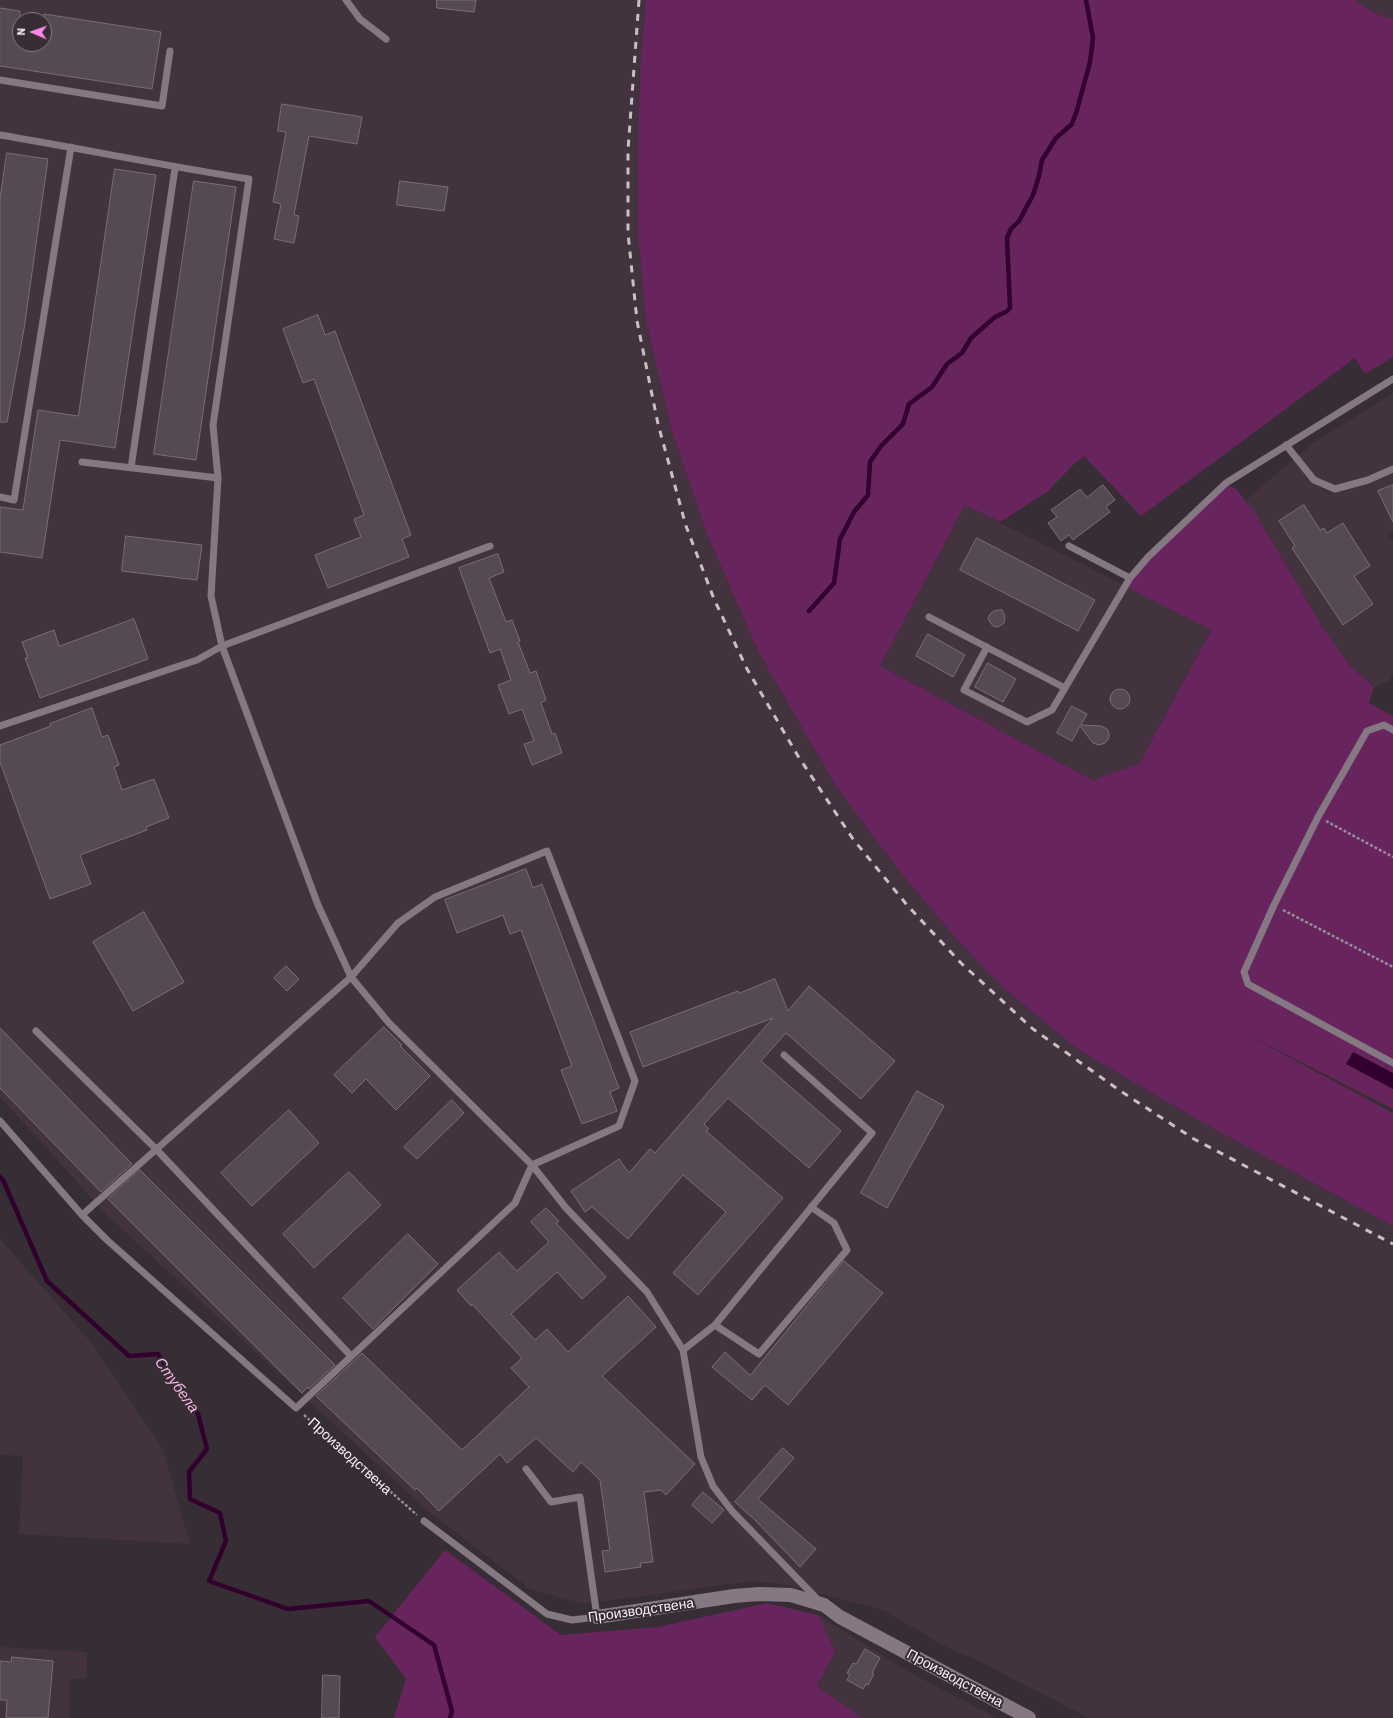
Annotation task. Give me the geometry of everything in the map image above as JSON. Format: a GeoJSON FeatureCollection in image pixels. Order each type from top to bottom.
{"type":"FeatureCollection","features":[{"type":"Feature","properties":{"kind":"street","name":"Производствена"},"geometry":{"type":"LineString","coordinates":[[597,1617],[734,1596],[759,1594],[791,1595],[824,1605],[840,1617],[1029,1718]]}},
{"type":"Feature","properties":{"kind":"lane"},"geometry":{"type":"LineString","coordinates":[[346,0],[360,19],[386,39]]}},
{"type":"Feature","properties":{"kind":"lane"},"geometry":{"type":"LineString","coordinates":[[0,80],[162,106],[170,51]]}},
{"type":"Feature","properties":{"kind":"lane"},"geometry":{"type":"LineString","coordinates":[[0,135],[71,147],[175,168],[249,179],[213,425],[218,478],[211,596],[222,646],[318,905],[351,977],[389,1023],[532,1165],[566,1208],[647,1292],[682,1350],[701,1457],[713,1486],[732,1511],[824,1605]]}},
{"type":"Feature","properties":{"kind":"lane"},"geometry":{"type":"LineString","coordinates":[[0,497],[14,500],[71,147]]}},
{"type":"Feature","properties":{"kind":"lane"},"geometry":{"type":"LineString","coordinates":[[131,468],[175,168]]}},
{"type":"Feature","properties":{"kind":"lane"},"geometry":{"type":"LineString","coordinates":[[986,647],[964,690],[1026,722],[1052,710],[1130,578],[1148,557],[1226,483],[1393,379]]}},
{"type":"Feature","properties":{"kind":"lane"},"geometry":{"type":"LineString","coordinates":[[1286,445],[1314,480],[1335,489],[1368,480],[1393,469]]}},
{"type":"Feature","properties":{"kind":"lane"},"geometry":{"type":"LineString","coordinates":[[82,462],[218,478]]}},
{"type":"Feature","properties":{"kind":"lane"},"geometry":{"type":"LineString","coordinates":[[0,726],[197,660],[222,646],[490,546]]}},
{"type":"Feature","properties":{"kind":"lane"},"geometry":{"type":"LineString","coordinates":[[1069,546],[1130,578]]}},
{"type":"Feature","properties":{"kind":"lane"},"geometry":{"type":"LineString","coordinates":[[929,617],[1065,688]]}},
{"type":"Feature","properties":{"kind":"lane"},"geometry":{"type":"LineString","coordinates":[[1393,730],[1384,725],[1367,731],[1318,817],[1274,905],[1244,972],[1248,984],[1393,1064]]}},
{"type":"Feature","properties":{"kind":"lane"},"geometry":{"type":"LineString","coordinates":[[0,1121],[82,1215],[107,1240],[296,1408],[515,1203],[532,1165],[619,1126],[635,1081],[547,851],[435,897],[398,923],[351,977],[82,1215]]}},
{"type":"Feature","properties":{"kind":"lane"},"geometry":{"type":"LineString","coordinates":[[36,1030],[156,1149],[351,1356]]}},
{"type":"Feature","properties":{"kind":"lane"},"geometry":{"type":"LineString","coordinates":[[682,1350],[716,1325],[872,1133],[784,1055]]}},
{"type":"Feature","properties":{"kind":"lane"},"geometry":{"type":"LineString","coordinates":[[716,1325],[759,1354],[847,1250],[834,1223],[811,1207]]}},
{"type":"Feature","properties":{"kind":"lane"},"geometry":{"type":"LineString","coordinates":[[526,1469],[551,1502],[580,1497],[597,1617]]}},
{"type":"Feature","properties":{"kind":"lane","name":"Производствена"},"geometry":{"type":"LineString","coordinates":[[424,1521],[547,1614],[572,1620],[597,1617]]}},
{"type":"Feature","properties":{"kind":"path"},"geometry":{"type":"LineString","coordinates":[[1318,817],[1393,857]]}},
{"type":"Feature","properties":{"kind":"path"},"geometry":{"type":"LineString","coordinates":[[1274,905],[1393,967]]}},
{"type":"Feature","properties":{"kind":"path","name":"Производствена"},"geometry":{"type":"LineString","coordinates":[[296,1408],[424,1521]]}},
{"type":"Feature","properties":{"kind":"shaded area"},"geometry":{"type":"Polygon","coordinates":[[[0,0],[646,0],[640,70],[638,234],[646,322],[671,428],[706,532],[759,653],[837,788],[901,873],[959,942],[1007,991],[1077,1049],[1205,1124],[1393,1226],[1393,1718],[1089,1718],[971,1657],[950,1649],[883,1610],[782,1584],[751,1581],[584,1604],[530,1589],[428,1511],[107,1215],[0,1097],[0,0]]]}},
{"type":"Feature","properties":{"kind":"shaded area"},"geometry":{"type":"Polygon","coordinates":[[[646,0],[1353,0],[1381,16],[1393,19],[1393,357],[1365,374],[1355,358],[1141,516],[1084,456],[1073,465],[1047,492],[1000,522],[965,505],[880,666],[1094,781],[1101,777],[1139,764],[1211,630],[1125,586],[1130,578],[1226,483],[1237,490],[1256,514],[1323,628],[1351,667],[1374,687],[1369,703],[1393,716],[1393,1109],[1242,1032],[1393,1113],[1393,1226],[1205,1124],[1077,1049],[1007,991],[959,942],[901,873],[837,788],[759,653],[706,532],[671,428],[646,322],[638,234],[640,70],[646,0]]]}},
{"type":"Feature","properties":{"kind":"shaded area"},"geometry":{"type":"Polygon","coordinates":[[[1353,0],[1393,0],[1393,19],[1381,16],[1353,0]]]}},
{"type":"Feature","properties":{"kind":"shaded area"},"geometry":{"type":"Polygon","coordinates":[[[1393,393],[1393,531],[1387,534],[1393,540],[1393,673],[1390,680],[1374,687],[1351,667],[1323,628],[1256,514],[1245,501],[1313,443],[1393,393]],[[1303,476],[1331,495],[1359,512],[1303,476]]]}},
{"type":"Feature","properties":{"kind":"shaded area"},"geometry":{"type":"Polygon","coordinates":[[[965,505],[1211,629],[1139,764],[1101,777],[1094,781],[880,666],[965,505]]]}},
{"type":"Feature","properties":{"kind":"shaded area"},"geometry":{"type":"Polygon","coordinates":[[[1353,1052],[1393,1073],[1393,1089],[1346,1064],[1353,1052]]]}},
{"type":"Feature","properties":{"kind":"shaded area"},"geometry":{"type":"Polygon","coordinates":[[[0,1239],[89,1340],[163,1449],[190,1544],[19,1534],[23,1457],[0,1454],[0,1239]]]}},
{"type":"Feature","properties":{"kind":"shaded area"},"geometry":{"type":"Polygon","coordinates":[[[445,1550],[561,1635],[658,1627],[767,1603],[818,1615],[835,1651],[817,1686],[862,1718],[394,1718],[406,1679],[375,1637],[445,1550]]]}},
{"type":"Feature","properties":{"kind":"shaded area"},"geometry":{"type":"Polygon","coordinates":[[[818,1615],[911,1673],[997,1718],[862,1718],[817,1686],[835,1651],[818,1615]]]}},
{"type":"Feature","properties":{"kind":"shaded area"},"geometry":{"type":"Polygon","coordinates":[[[0,1647],[87,1652],[87,1678],[69,1680],[70,1718],[0,1718],[0,1647]]]}},
{"type":"Feature","properties":{"kind":"building"},"geometry":{"type":"Polygon","coordinates":[[[437,0],[476,0],[474,12],[437,8],[437,0]]]}},
{"type":"Feature","properties":{"kind":"building"},"geometry":{"type":"Polygon","coordinates":[[[0,8],[20,11],[12,12],[12,52],[52,52],[52,15],[161,32],[152,89],[0,66],[0,8]]]}},
{"type":"Feature","properties":{"kind":"building"},"geometry":{"type":"Polygon","coordinates":[[[282,104],[362,117],[357,144],[309,136],[294,215],[299,216],[294,243],[274,239],[281,204],[273,202],[286,132],[278,131],[282,104]]]}},
{"type":"Feature","properties":{"kind":"building"},"geometry":{"type":"Polygon","coordinates":[[[7,153],[48,159],[24,329],[7,422],[0,422],[0,199],[7,153]]]}},
{"type":"Feature","properties":{"kind":"building"},"geometry":{"type":"Polygon","coordinates":[[[115,169],[156,175],[115,448],[60,440],[42,558],[0,552],[0,507],[23,510],[38,410],[78,416],[115,169]]]}},
{"type":"Feature","properties":{"kind":"building"},"geometry":{"type":"Polygon","coordinates":[[[194,181],[236,187],[196,460],[154,454],[194,181]]]}},
{"type":"Feature","properties":{"kind":"building"},"geometry":{"type":"Polygon","coordinates":[[[400,181],[448,187],[444,211],[397,205],[400,181]]]}},
{"type":"Feature","properties":{"kind":"building"},"geometry":{"type":"Polygon","coordinates":[[[318,315],[325,335],[335,331],[411,535],[402,539],[409,557],[328,588],[315,555],[361,537],[354,519],[364,515],[314,379],[303,383],[283,329],[318,315]]]}},
{"type":"Feature","properties":{"kind":"building"},"geometry":{"type":"Polygon","coordinates":[[[1103,485],[1115,500],[1106,507],[1110,512],[1073,540],[1069,535],[1061,541],[1048,523],[1057,517],[1051,510],[1080,489],[1087,497],[1103,485]]]}},
{"type":"Feature","properties":{"kind":"building"},"geometry":{"type":"Polygon","coordinates":[[[1393,485],[1393,522],[1378,491],[1393,485]]]}},
{"type":"Feature","properties":{"kind":"building"},"geometry":{"type":"Polygon","coordinates":[[[1304,505],[1320,530],[1324,528],[1327,533],[1343,523],[1370,566],[1354,576],[1373,604],[1343,625],[1292,548],[1295,546],[1279,521],[1304,505]]]}},
{"type":"Feature","properties":{"kind":"building"},"geometry":{"type":"Polygon","coordinates":[[[126,536],[202,545],[197,580],[122,571],[126,536]]]}},
{"type":"Feature","properties":{"kind":"building"},"geometry":{"type":"Polygon","coordinates":[[[977,538],[1095,600],[1078,631],[960,570],[977,538]]]}},
{"type":"Feature","properties":{"kind":"building"},"geometry":{"type":"Polygon","coordinates":[[[498,554],[504,572],[489,578],[506,622],[512,620],[520,641],[518,642],[530,673],[536,671],[546,700],[541,703],[552,734],[555,733],[562,753],[532,765],[524,744],[534,741],[522,709],[509,714],[498,685],[511,680],[500,649],[490,653],[459,568],[498,554]]]}},
{"type":"Feature","properties":{"kind":"building"},"geometry":{"type":"Polygon","coordinates":[[[1002,610],[1005,617],[1004,623],[998,627],[993,626],[988,619],[990,614],[994,611],[1002,610]]]}},
{"type":"Feature","properties":{"kind":"building"},"geometry":{"type":"Polygon","coordinates":[[[134,619],[148,659],[40,698],[25,658],[28,658],[22,642],[54,630],[59,646],[134,619]]]}},
{"type":"Feature","properties":{"kind":"building"},"geometry":{"type":"Polygon","coordinates":[[[928,634],[965,655],[953,677],[916,656],[928,634]]]}},
{"type":"Feature","properties":{"kind":"building"},"geometry":{"type":"Polygon","coordinates":[[[988,663],[1016,679],[1003,702],[975,687],[988,663]]]}},
{"type":"Feature","properties":{"kind":"building"},"geometry":{"type":"Polygon","coordinates":[[[1120,689],[1127,692],[1130,699],[1127,706],[1120,709],[1113,706],[1110,699],[1113,692],[1120,689]]]}},
{"type":"Feature","properties":{"kind":"building"},"geometry":{"type":"Polygon","coordinates":[[[1072,706],[1087,714],[1081,725],[1101,726],[1107,729],[1109,738],[1105,743],[1099,745],[1093,743],[1080,726],[1072,741],[1057,733],[1072,706]]]}},
{"type":"Feature","properties":{"kind":"building"},"geometry":{"type":"Polygon","coordinates":[[[92,708],[102,737],[108,735],[119,765],[114,767],[122,790],[154,779],[169,818],[146,827],[147,830],[80,855],[91,884],[50,899],[0,762],[0,745],[51,726],[50,724],[92,708]]]}},
{"type":"Feature","properties":{"kind":"building"},"geometry":{"type":"Polygon","coordinates":[[[526,869],[533,888],[542,884],[619,1088],[610,1092],[617,1111],[582,1124],[561,1070],[572,1066],[521,930],[510,934],[503,915],[457,933],[445,900],[526,869]]]}},
{"type":"Feature","properties":{"kind":"building"},"geometry":{"type":"Polygon","coordinates":[[[144,912],[184,982],[133,1011],[93,942],[144,912]]]}},
{"type":"Feature","properties":{"kind":"building"},"geometry":{"type":"Polygon","coordinates":[[[286,966],[299,979],[287,991],[274,978],[286,966]]]}},
{"type":"Feature","properties":{"kind":"building"},"geometry":{"type":"Polygon","coordinates":[[[775,979],[788,1011],[809,986],[895,1061],[861,1099],[786,1033],[761,1061],[841,1131],[809,1168],[728,1098],[704,1124],[709,1129],[706,1131],[783,1198],[698,1295],[673,1273],[726,1212],[683,1175],[628,1239],[592,1207],[585,1212],[571,1191],[619,1159],[629,1173],[650,1149],[655,1153],[773,1018],[643,1067],[630,1032],[738,991],[739,993],[775,979]]]}},
{"type":"Feature","properties":{"kind":"building"},"geometry":{"type":"Polygon","coordinates":[[[384,1027],[402,1045],[400,1046],[430,1076],[396,1110],[366,1079],[352,1093],[334,1075],[384,1027]]]}},
{"type":"Feature","properties":{"kind":"building"},"geometry":{"type":"Polygon","coordinates":[[[0,1028],[132,1164],[101,1192],[0,1088],[0,1028]]]}},
{"type":"Feature","properties":{"kind":"building"},"geometry":{"type":"Polygon","coordinates":[[[917,1091],[944,1106],[887,1208],[861,1193],[917,1091]]]}},
{"type":"Feature","properties":{"kind":"building"},"geometry":{"type":"Polygon","coordinates":[[[452,1100],[464,1113],[417,1159],[404,1147],[452,1100]]]}},
{"type":"Feature","properties":{"kind":"building"},"geometry":{"type":"Polygon","coordinates":[[[289,1110],[319,1143],[252,1206],[221,1173],[289,1110]]]}},
{"type":"Feature","properties":{"kind":"building"},"geometry":{"type":"Polygon","coordinates":[[[140,1170],[335,1365],[309,1389],[308,1387],[302,1393],[108,1199],[140,1170]]]}},
{"type":"Feature","properties":{"kind":"building"},"geometry":{"type":"Polygon","coordinates":[[[349,1172],[381,1205],[314,1268],[283,1234],[349,1172]]]}},
{"type":"Feature","properties":{"kind":"building"},"geometry":{"type":"Polygon","coordinates":[[[546,1208],[559,1221],[556,1223],[606,1277],[582,1299],[557,1272],[511,1314],[535,1340],[547,1329],[568,1352],[628,1296],[656,1327],[602,1376],[695,1464],[666,1495],[661,1490],[644,1492],[653,1562],[640,1563],[641,1567],[605,1572],[602,1551],[610,1550],[600,1480],[581,1462],[573,1472],[536,1438],[507,1463],[500,1454],[439,1511],[417,1488],[415,1490],[316,1396],[362,1353],[462,1450],[529,1387],[511,1368],[522,1358],[457,1290],[499,1252],[517,1271],[549,1242],[531,1222],[546,1208]]]}},
{"type":"Feature","properties":{"kind":"building"},"geometry":{"type":"Polygon","coordinates":[[[408,1234],[438,1264],[373,1329],[343,1298],[408,1234]]]}},
{"type":"Feature","properties":{"kind":"building"},"geometry":{"type":"Polygon","coordinates":[[[844,1261],[883,1293],[788,1405],[765,1385],[752,1400],[712,1367],[725,1352],[750,1375],[844,1261]]]}},
{"type":"Feature","properties":{"kind":"building"},"geometry":{"type":"Polygon","coordinates":[[[783,1448],[794,1458],[758,1499],[816,1549],[800,1567],[756,1521],[735,1502],[783,1448]]]}},
{"type":"Feature","properties":{"kind":"building"},"geometry":{"type":"Polygon","coordinates":[[[703,1492],[724,1510],[712,1523],[692,1505],[703,1492]]]}},
{"type":"Feature","properties":{"kind":"building"},"geometry":{"type":"Polygon","coordinates":[[[865,1649],[880,1658],[872,1673],[874,1674],[868,1685],[866,1684],[863,1689],[847,1680],[850,1674],[847,1673],[853,1663],[856,1664],[865,1649]]]}},
{"type":"Feature","properties":{"kind":"building"},"geometry":{"type":"Polygon","coordinates":[[[12,1657],[53,1661],[48,1718],[6,1718],[7,1700],[0,1700],[0,1661],[11,1662],[12,1657]]]}},
{"type":"Feature","properties":{"kind":"building"},"geometry":{"type":"Polygon","coordinates":[[[323,1675],[340,1676],[339,1718],[322,1718],[323,1675]]]}},
{"type":"Feature","properties":{"kind":"waterway"},"geometry":{"type":"LineString","coordinates":[[809,611],[834,583],[840,539],[854,512],[868,495],[870,462],[881,446],[903,424],[909,404],[932,387],[947,364],[962,353],[971,338],[995,317],[1006,312],[1010,308],[1007,238],[1011,229],[1019,221],[1033,195],[1042,160],[1056,138],[1072,124],[1077,110],[1090,62],[1093,38],[1086,0]]}},
{"type":"Feature","properties":{"kind":"waterway","name":"Стубела"},"geometry":{"type":"LineString","coordinates":[[0,1177],[3,1180],[47,1281],[129,1356],[158,1354],[198,1414],[207,1449],[189,1472],[190,1499],[220,1513],[226,1541],[209,1581],[288,1609],[369,1601],[434,1645],[452,1711],[450,1718]]}},
{"type":"Feature","properties":{"kind":"railway"},"geometry":{"type":"LineString","coordinates":[[639,0],[628,150],[628,233],[637,321],[658,424],[686,526],[714,599],[747,669],[798,756],[853,839],[907,905],[961,963],[1033,1029],[1119,1090],[1194,1139],[1393,1244]]}}]}
